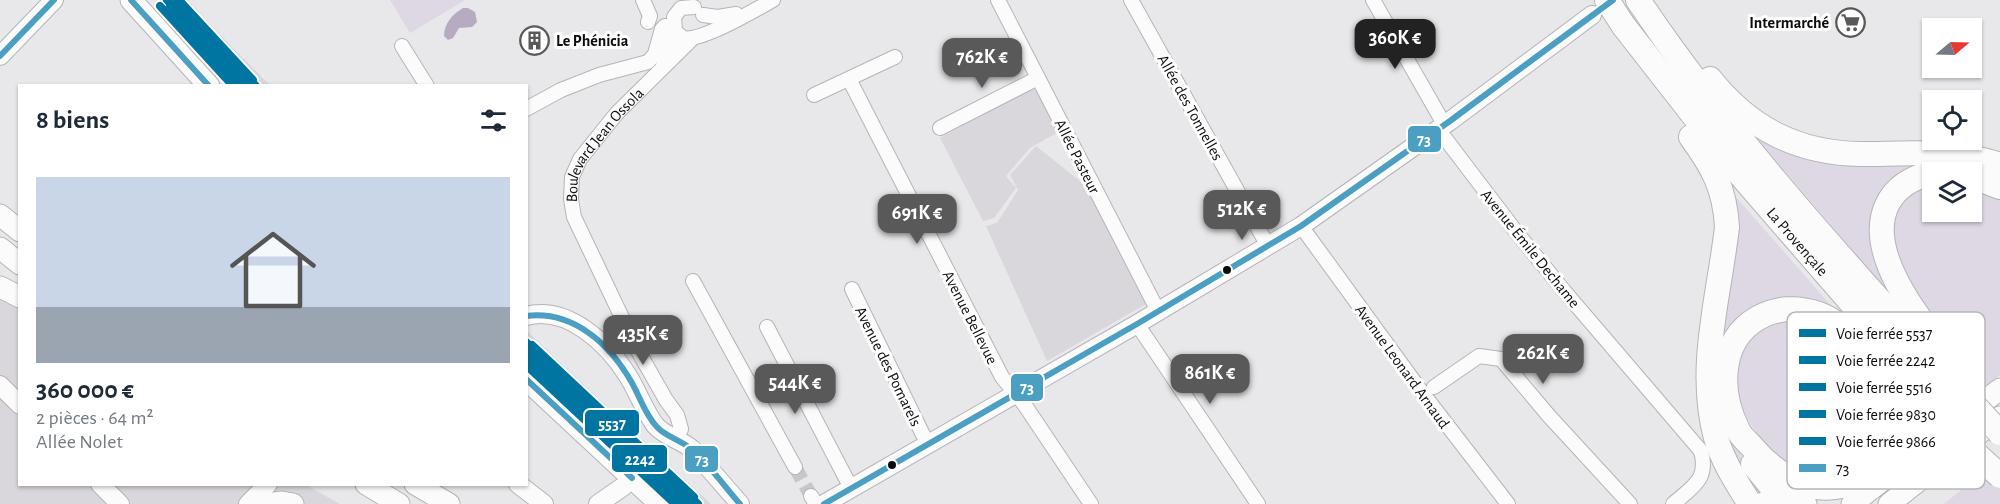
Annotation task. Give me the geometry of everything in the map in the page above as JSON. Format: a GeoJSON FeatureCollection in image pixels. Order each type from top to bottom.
{"type":"FeatureCollection","features":[{"type":"Feature","properties":{"kind":"highway"},"geometry":{"type":"LineString","coordinates":[[1639,0],[1668,28],[1734,104],[1773,134],[1813,149],[1843,153],[1940,153],[1976,158],[2000,165]]}},
{"type":"Feature","properties":{"kind":"highway","name":"La Provençale"},"geometry":{"type":"LineString","coordinates":[[1639,0],[1675,54],[1727,123],[1846,263],[1893,312]]}},
{"type":"Feature","properties":{"kind":"highway","name":"La Provençale"},"geometry":{"type":"LineString","coordinates":[[1600,8],[1623,25],[1737,171],[1854,312]]}},
{"type":"Feature","properties":{"kind":"highway"},"geometry":{"type":"LineString","coordinates":[[1623,25],[1674,112],[1707,160],[1722,192],[1727,227],[1708,356],[1708,389],[1717,439],[1726,463],[1749,504]]}},
{"type":"Feature","properties":{"kind":"highway"},"geometry":{"type":"LineString","coordinates":[[1917,312],[1900,287],[1887,261],[1882,221],[1891,197],[1907,182],[1922,177]]}},
{"type":"Feature","properties":{"kind":"highway"},"geometry":{"type":"LineString","coordinates":[[1982,180],[2000,187]]}},
{"type":"Feature","properties":{"kind":"highway"},"geometry":{"type":"LineString","coordinates":[[1771,501],[1744,448],[1728,398],[1725,381],[1729,351],[1734,340],[1751,322],[1773,311],[1788,308],[1811,312]]}},
{"type":"Feature","properties":{"kind":"highway"},"geometry":{"type":"LineString","coordinates":[[1985,407],[2000,422]]}},
{"type":"Feature","properties":{"kind":"highway","name":"La Provençale"},"geometry":{"type":"LineString","coordinates":[[1985,413],[2000,433]]}},
{"type":"Feature","properties":{"kind":"highway"},"geometry":{"type":"LineString","coordinates":[[1739,432],[1764,462],[1787,477]]}},
{"type":"Feature","properties":{"kind":"highway"},"geometry":{"type":"LineString","coordinates":[[1985,460],[2000,475]]}},
{"type":"Feature","properties":{"kind":"main road"},"geometry":{"type":"LineString","coordinates":[[0,56],[54,0]]}},
{"type":"Feature","properties":{"kind":"main road"},"geometry":{"type":"LineString","coordinates":[[131,0],[207,84]]}},
{"type":"Feature","properties":{"kind":"main road"},"geometry":{"type":"LineString","coordinates":[[817,501],[851,488],[1137,324],[1301,226],[1441,127],[1600,8]]}},
{"type":"Feature","properties":{"kind":"main road"},"geometry":{"type":"LineString","coordinates":[[0,215],[18,229]]}},
{"type":"Feature","properties":{"kind":"main road"},"geometry":{"type":"LineString","coordinates":[[0,248],[18,262]]}},
{"type":"Feature","properties":{"kind":"main road"},"geometry":{"type":"LineString","coordinates":[[0,287],[18,296]]}},
{"type":"Feature","properties":{"kind":"main road"},"geometry":{"type":"LineString","coordinates":[[528,316],[538,314],[560,318],[578,325],[592,336],[612,355],[628,376],[655,425],[667,436],[676,438],[693,450],[740,504]]}},
{"type":"Feature","properties":{"kind":"main road"},"geometry":{"type":"LineString","coordinates":[[528,381],[632,478],[653,501]]}},
{"type":"Feature","properties":{"kind":"main road"},"geometry":{"type":"LineString","coordinates":[[0,386],[18,403]]}},
{"type":"Feature","properties":{"kind":"main road"},"geometry":{"type":"LineString","coordinates":[[1985,401],[2000,389]]}},
{"type":"Feature","properties":{"kind":"main road"},"geometry":{"type":"LineString","coordinates":[[1985,429],[2000,417]]}},
{"type":"Feature","properties":{"kind":"main road"},"geometry":{"type":"LineString","coordinates":[[597,504],[632,478]]}},
{"type":"Feature","properties":{"kind":"main road"},"geometry":{"type":"LineString","coordinates":[[102,486],[120,504]]}},
{"type":"Feature","properties":{"kind":"main road"},"geometry":{"type":"LineString","coordinates":[[248,504],[266,486]]}},
{"type":"Feature","properties":{"kind":"main road"},"geometry":{"type":"LineString","coordinates":[[290,486],[298,504]]}},
{"type":"Feature","properties":{"kind":"main road"},"geometry":{"type":"LineString","coordinates":[[369,486],[399,504]]}},
{"type":"Feature","properties":{"kind":"main road"},"geometry":{"type":"LineString","coordinates":[[419,486],[449,504]]}},
{"type":"Feature","properties":{"kind":"main road"},"geometry":{"type":"LineString","coordinates":[[520,486],[541,503]]}},
{"type":"Feature","properties":{"kind":"main road"},"geometry":{"type":"LineString","coordinates":[[1852,504],[1871,489]]}},
{"type":"Feature","properties":{"kind":"main road"},"geometry":{"type":"LineString","coordinates":[[1891,503],[1909,489]]}},
{"type":"Feature","properties":{"kind":"main road"},"geometry":{"type":"LineString","coordinates":[[1771,501],[1794,498],[1806,504]]}},
{"type":"Feature","properties":{"kind":"main road"},"geometry":{"type":"LineString","coordinates":[[267,504],[282,502],[293,504]]}},
{"type":"Feature","properties":{"kind":"street"},"geometry":{"type":"LineString","coordinates":[[643,0],[650,16],[648,22]]}},
{"type":"Feature","properties":{"kind":"street","name":"Boulevard Jean Ossola"},"geometry":{"type":"LineString","coordinates":[[676,438],[681,429],[677,415],[637,350],[574,217],[571,199],[572,177],[580,159],[617,113],[696,37],[730,23],[772,0]]}},
{"type":"Feature","properties":{"kind":"street","name":"Allée Pasteur"},"geometry":{"type":"LineString","coordinates":[[998,0],[1158,311]]}},
{"type":"Feature","properties":{"kind":"street","name":"Allée des Tonnelles"},"geometry":{"type":"LineString","coordinates":[[1131,0],[1268,246]]}},
{"type":"Feature","properties":{"kind":"street","name":"Avenue Émile Dechame"},"geometry":{"type":"LineString","coordinates":[[1373,0],[1441,127],[1537,258],[1701,451],[1705,464],[1701,478],[1673,504]]}},
{"type":"Feature","properties":{"kind":"street","name":"Boulevard Jean Ossola"},"geometry":{"type":"LineString","coordinates":[[663,67],[674,29],[675,6],[695,8],[718,17],[757,8]]}},
{"type":"Feature","properties":{"kind":"street"},"geometry":{"type":"LineString","coordinates":[[528,108],[561,90],[599,75],[648,62],[655,54],[662,29],[665,26],[674,29],[683,38],[696,37],[705,26],[695,8]]}},
{"type":"Feature","properties":{"kind":"street"},"geometry":{"type":"LineString","coordinates":[[402,46],[426,84]]}},
{"type":"Feature","properties":{"kind":"street"},"geometry":{"type":"LineString","coordinates":[[814,95],[895,57]]}},
{"type":"Feature","properties":{"kind":"street"},"geometry":{"type":"LineString","coordinates":[[940,128],[1038,78]]}},
{"type":"Feature","properties":{"kind":"street","name":"Avenue Bellevue"},"geometry":{"type":"LineString","coordinates":[[849,79],[1002,377],[1024,404],[1091,504]]}},
{"type":"Feature","properties":{"kind":"street","name":"Avenue Leonard Arnaud"},"geometry":{"type":"LineString","coordinates":[[1301,226],[1424,395],[1508,504]]}},
{"type":"Feature","properties":{"kind":"street"},"geometry":{"type":"LineString","coordinates":[[693,281],[795,467]]}},
{"type":"Feature","properties":{"kind":"street","name":"Avenue des Pomarels"},"geometry":{"type":"LineString","coordinates":[[852,290],[927,443]]}},
{"type":"Feature","properties":{"kind":"street"},"geometry":{"type":"LineString","coordinates":[[1137,324],[1258,504]]}},
{"type":"Feature","properties":{"kind":"street"},"geometry":{"type":"LineString","coordinates":[[767,327],[851,488]]}},
{"type":"Feature","properties":{"kind":"street"},"geometry":{"type":"LineString","coordinates":[[1434,387],[1479,356],[1501,359],[1549,416],[1630,504]]}},
{"type":"Feature","properties":{"kind":"shaded area"},"geometry":{"type":"Polygon","coordinates":[[[157,0],[188,0],[269,84],[232,84],[157,0]]]}},
{"type":"Feature","properties":{"kind":"shaded area"},"geometry":{"type":"Polygon","coordinates":[[[390,0],[465,0],[410,33],[390,0]]]}},
{"type":"Feature","properties":{"kind":"shaded area"},"geometry":{"type":"Polygon","coordinates":[[[463,8],[475,12],[477,22],[472,27],[459,28],[453,38],[448,40],[444,36],[447,23],[463,8]]]}},
{"type":"Feature","properties":{"kind":"shaded area"},"geometry":{"type":"Polygon","coordinates":[[[1036,86],[1060,131],[1030,148],[1006,176],[1016,188],[994,218],[983,221],[940,138],[1036,86]]]}},
{"type":"Feature","properties":{"kind":"shaded area"},"geometry":{"type":"Polygon","coordinates":[[[1749,129],[1941,162],[1922,162],[1922,172],[1886,191],[1890,295],[1749,129]]]}},
{"type":"Feature","properties":{"kind":"shaded area"},"geometry":{"type":"Polygon","coordinates":[[[1036,146],[1085,185],[1146,304],[1047,361],[986,226],[997,223],[1018,190],[1010,175],[1036,146]]]}},
{"type":"Feature","properties":{"kind":"shaded area"},"geometry":{"type":"Polygon","coordinates":[[[1922,188],[1922,222],[1982,222],[1982,190],[2000,197],[2000,375],[1987,386],[1985,384],[1985,312],[1928,312],[1906,276],[1897,252],[1893,228],[1899,207],[1909,196],[1922,188]]]}},
{"type":"Feature","properties":{"kind":"shaded area"},"geometry":{"type":"Polygon","coordinates":[[[1735,196],[1837,312],[1831,312],[1815,304],[1732,329],[1738,450],[1762,493],[1755,499],[1734,463],[1715,402],[1735,196]]]}},
{"type":"Feature","properties":{"kind":"shaded area"},"geometry":{"type":"Polygon","coordinates":[[[0,277],[18,293],[18,486],[308,486],[340,504],[0,504],[0,277]]]}},
{"type":"Feature","properties":{"kind":"shaded area"},"geometry":{"type":"Polygon","coordinates":[[[1777,318],[1787,320],[1787,463],[1767,445],[1755,430],[1739,398],[1736,379],[1742,350],[1748,338],[1756,330],[1777,318]]]}},
{"type":"Feature","properties":{"kind":"shaded area"},"geometry":{"type":"Polygon","coordinates":[[[528,332],[711,504],[681,504],[528,362],[528,332]]]}},
{"type":"Feature","properties":{"kind":"shaded area"},"geometry":{"type":"Polygon","coordinates":[[[2000,458],[2000,504],[1944,504],[1962,489],[1985,489],[1985,470],[2000,458]]]}},
{"type":"Feature","properties":{"kind":"tunnel"},"geometry":{"type":"LineString","coordinates":[[795,467],[811,496]]}},
{"type":"Feature","properties":{"kind":"rail line","name":"2242"},"geometry":{"type":"LineString","coordinates":[[167,0],[244,84]]}},
{"type":"Feature","properties":{"kind":"rail line","name":"5537"},"geometry":{"type":"LineString","coordinates":[[177,0],[254,84]]}},
{"type":"Feature","properties":{"kind":"rail line","name":"9866"},"geometry":{"type":"LineString","coordinates":[[179,0],[253,80]]}},
{"type":"Feature","properties":{"kind":"rail line","name":"5516"},"geometry":{"type":"LineString","coordinates":[[160,6],[231,84]]}},
{"type":"Feature","properties":{"kind":"rail line","name":"9830"},"geometry":{"type":"LineString","coordinates":[[170,6],[241,84]]}},
{"type":"Feature","properties":{"kind":"rail line","name":"5537"},"geometry":{"type":"LineString","coordinates":[[528,344],[698,504]]}},
{"type":"Feature","properties":{"kind":"rail line","name":"9866"},"geometry":{"type":"LineString","coordinates":[[532,345],[694,497]]}},
{"type":"Feature","properties":{"kind":"rail line","name":"2242"},"geometry":{"type":"LineString","coordinates":[[528,354],[688,504]]}},
{"type":"Feature","properties":{"kind":"rail line","name":"9830"},"geometry":{"type":"LineString","coordinates":[[528,357],[685,504]]}},
{"type":"Feature","properties":{"kind":"rail line","name":"5516"},"geometry":{"type":"LineString","coordinates":[[528,367],[675,504]]}},
{"type":"Feature","properties":{"kind":"transit line","name":"73"},"geometry":{"type":"LineString","coordinates":[[0,56],[54,0]]}},
{"type":"Feature","properties":{"kind":"transit line","name":"73"},"geometry":{"type":"LineString","coordinates":[[131,0],[207,84]]}},
{"type":"Feature","properties":{"kind":"transit line","name":"73"},"geometry":{"type":"LineString","coordinates":[[824,504],[1137,324],[1301,226],[1450,121],[1613,0]]}},
{"type":"Feature","properties":{"kind":"transit line","name":"73"},"geometry":{"type":"LineString","coordinates":[[528,316],[559,318],[574,324],[601,343],[623,369],[653,422],[669,436],[698,455],[740,504]]}},
{"type":"Feature","properties":{"kind":"transit line","name":"73"},"geometry":{"type":"LineString","coordinates":[[528,381],[632,478]]}},
{"type":"Feature","properties":{"kind":"place","name":"Intermarché"},"geometry":{"type":"Point","coordinates":[1850,22]}},
{"type":"Feature","properties":{"kind":"place","name":"Le Phénicia"},"geometry":{"type":"Point","coordinates":[535,40]}}]}
